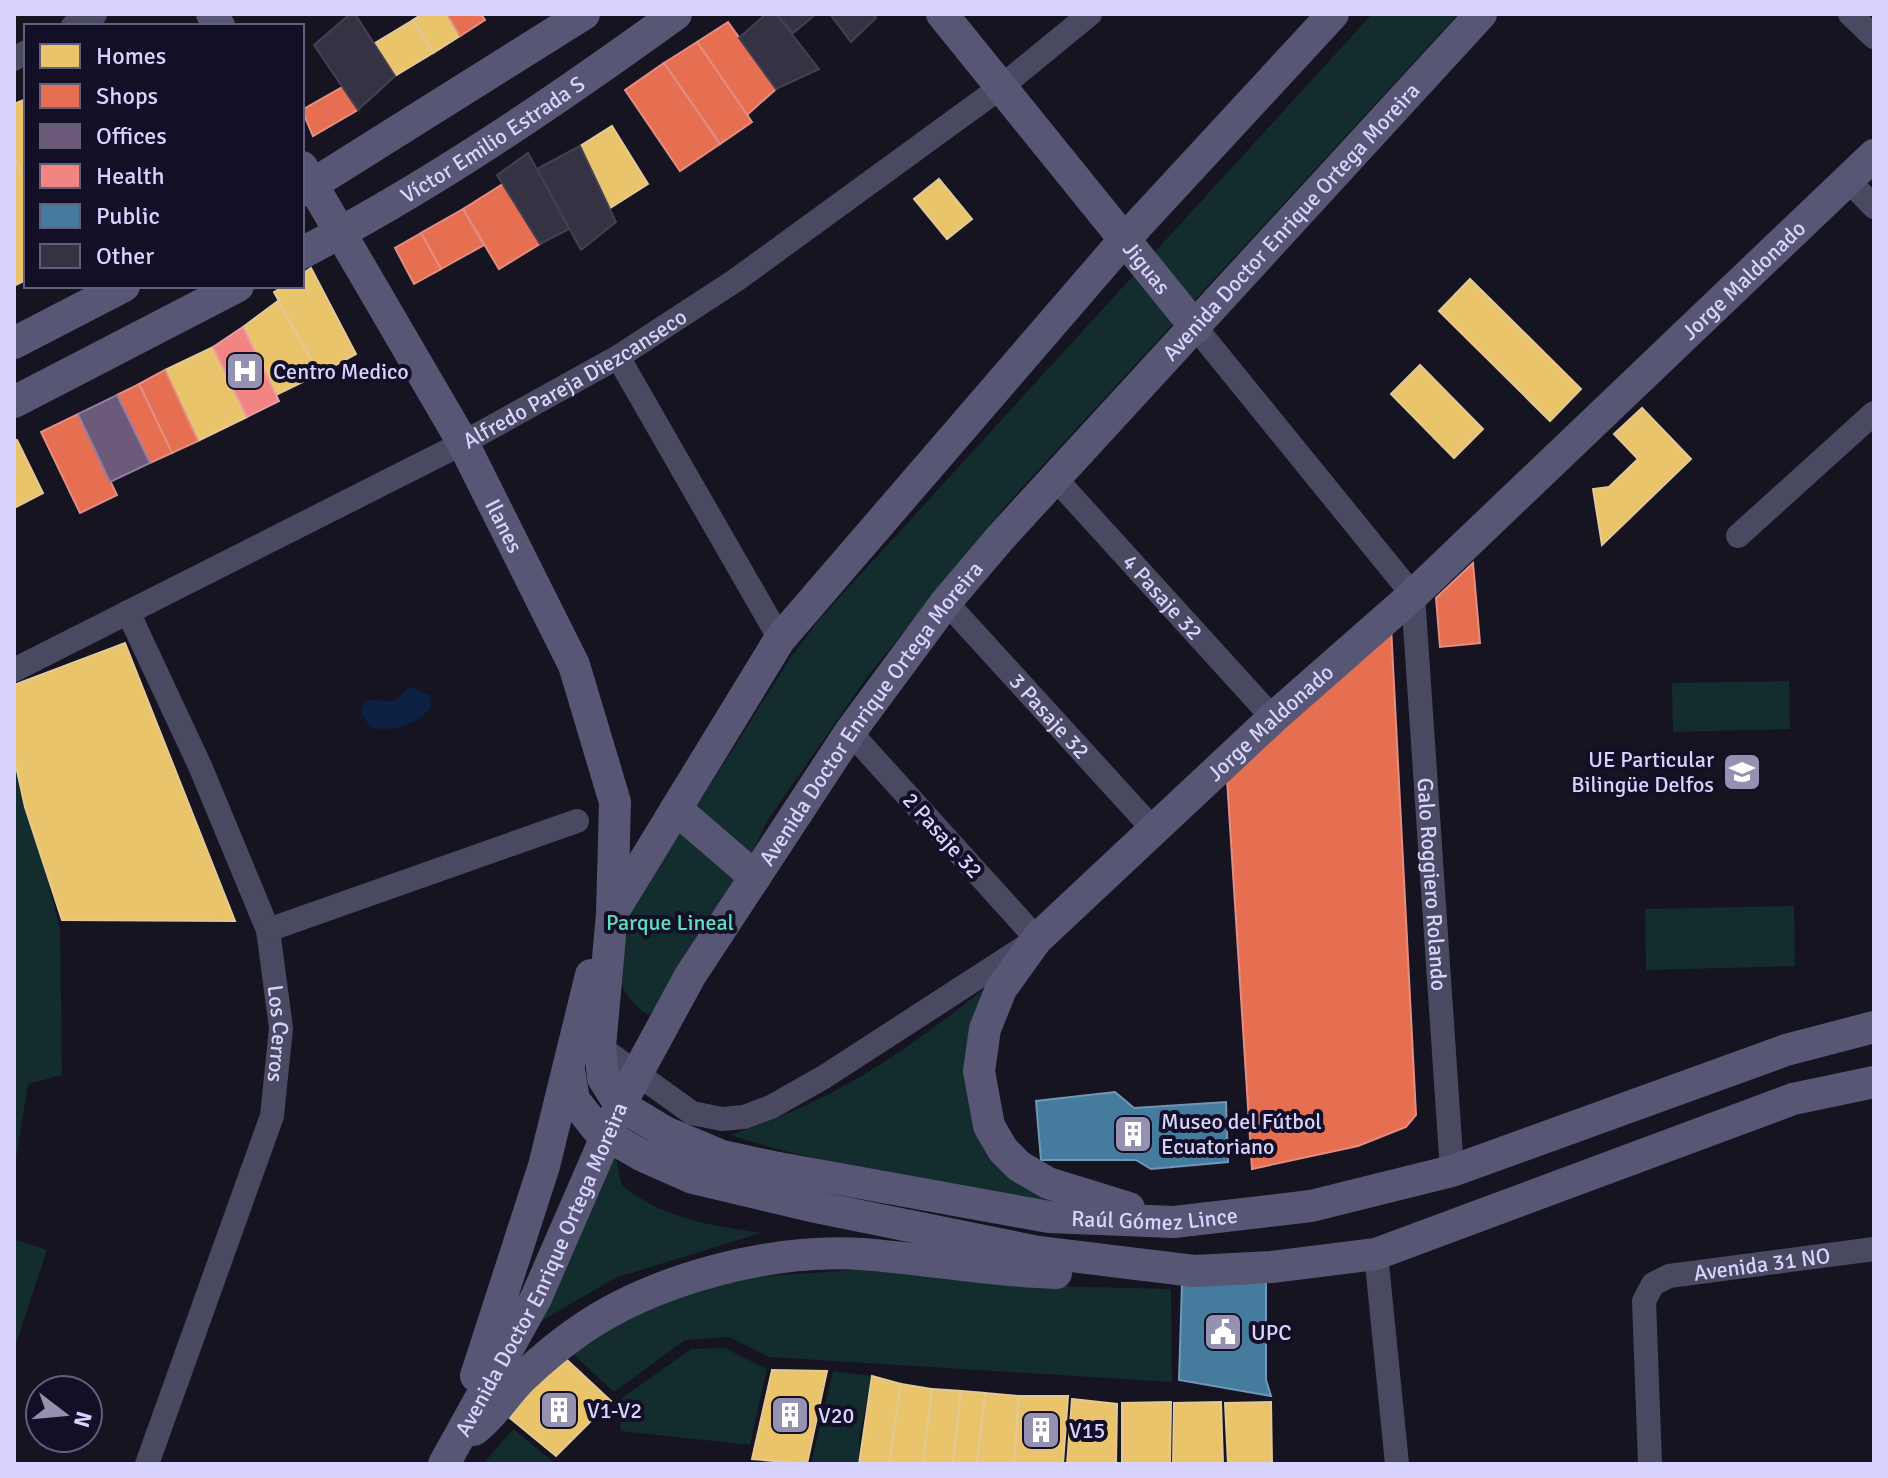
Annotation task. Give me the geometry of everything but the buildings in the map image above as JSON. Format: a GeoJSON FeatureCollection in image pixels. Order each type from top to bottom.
{"type":"FeatureCollection","features":[{"type":"Feature","properties":{"kind":"main road","name":"Víctor Emilio Estrada S"},"geometry":{"type":"LineString","coordinates":[[304,252],[340,233],[596,72],[676,14]]}},
{"type":"Feature","properties":{"kind":"main road","name":"Jiguas"},"geometry":{"type":"LineString","coordinates":[[942,14],[1196,328]]}},
{"type":"Feature","properties":{"kind":"main road"},"geometry":{"type":"LineString","coordinates":[[620,1105],[585,1051],[612,914],[780,639],[1124,240],[1333,14]]}},
{"type":"Feature","properties":{"kind":"main road","name":"Avenida Doctor Enrique Ortega Moreira"},"geometry":{"type":"LineString","coordinates":[[448,1456],[536,1298],[620,1105],[690,976],[850,732],[946,602],[1054,477],[1196,328],[1481,14]]}},
{"type":"Feature","properties":{"kind":"main road"},"geometry":{"type":"LineString","coordinates":[[306,181],[575,20],[596,72]]}},
{"type":"Feature","properties":{"kind":"main road","name":"Jorge Maldonado"},"geometry":{"type":"LineString","coordinates":[[1037,939],[1273,718],[1413,595],[1874,155]]}},
{"type":"Feature","properties":{"kind":"main road","name":"Ilanes"},"geometry":{"type":"LineString","coordinates":[[306,181],[340,233],[463,443],[574,665],[615,802],[612,914]]}},
{"type":"Feature","properties":{"kind":"main road"},"geometry":{"type":"LineString","coordinates":[[14,343],[120,288]]}},
{"type":"Feature","properties":{"kind":"main road"},"geometry":{"type":"LineString","coordinates":[[14,402],[234,288]]}},
{"type":"Feature","properties":{"kind":"main road"},"geometry":{"type":"LineString","coordinates":[[615,802],[626,815],[642,820],[659,818],[676,809]]}},
{"type":"Feature","properties":{"kind":"main road"},"geometry":{"type":"LineString","coordinates":[[676,809],[755,877]]}},
{"type":"Feature","properties":{"kind":"main road"},"geometry":{"type":"LineString","coordinates":[[1037,939],[1001,989],[985,1029],[979,1071],[989,1126],[1003,1150],[1019,1166],[1048,1183],[1174,1222]]}},
{"type":"Feature","properties":{"kind":"main road","name":"Raúl Gómez Lince"},"geometry":{"type":"LineString","coordinates":[[620,1105],[687,1144],[773,1167],[1049,1217],[1174,1222],[1311,1206],[1452,1171],[1786,1050],[1874,1027]]}},
{"type":"Feature","properties":{"kind":"main road","name":"Avenida Doctor Enrique Ortega Moreira"},"geometry":{"type":"LineString","coordinates":[[448,1456],[566,1115],[585,1051]]}},
{"type":"Feature","properties":{"kind":"main road","name":"Raúl Gómez Lince"},"geometry":{"type":"LineString","coordinates":[[566,1115],[676,1171],[741,1191],[1038,1252],[1194,1271],[1271,1267],[1376,1254],[1793,1099],[1874,1082]]}},
{"type":"Feature","properties":{"kind":"main road"},"geometry":{"type":"LineString","coordinates":[[566,1115],[601,1103],[620,1105]]}},
{"type":"Feature","properties":{"kind":"main road"},"geometry":{"type":"LineString","coordinates":[[448,1456],[493,1415],[522,1378],[580,1331],[647,1292],[719,1271],[787,1258],[859,1254],[1032,1272],[1120,1274],[1194,1271]]}},
{"type":"Feature","properties":{"kind":"street"},"geometry":{"type":"LineString","coordinates":[[77,24],[95,14]]}},
{"type":"Feature","properties":{"kind":"street","name":"Alfredo Pareja Diezcanseco"},"geometry":{"type":"LineString","coordinates":[[14,670],[463,443],[618,357],[736,280],[1001,87],[1090,14]]}},
{"type":"Feature","properties":{"kind":"street"},"geometry":{"type":"LineString","coordinates":[[1850,14],[1874,37]]}},
{"type":"Feature","properties":{"kind":"street"},"geometry":{"type":"LineString","coordinates":[[1849,181],[1874,207]]}},
{"type":"Feature","properties":{"kind":"street","name":"Jiguas"},"geometry":{"type":"LineString","coordinates":[[1196,328],[1413,595]]}},
{"type":"Feature","properties":{"kind":"street"},"geometry":{"type":"LineString","coordinates":[[618,357],[780,639]]}},
{"type":"Feature","properties":{"kind":"street"},"geometry":{"type":"LineString","coordinates":[[1738,536],[1874,413]]}},
{"type":"Feature","properties":{"kind":"street","name":"4 Pasaje 32"},"geometry":{"type":"LineString","coordinates":[[1054,477],[1273,718]]}},
{"type":"Feature","properties":{"kind":"street","name":"Galo Roggiero Rolando"},"geometry":{"type":"LineString","coordinates":[[1413,595],[1452,1171]]}},
{"type":"Feature","properties":{"kind":"street","name":"3 Pasaje 32"},"geometry":{"type":"LineString","coordinates":[[946,602],[1153,829]]}},
{"type":"Feature","properties":{"kind":"street","name":"Los Cerros"},"geometry":{"type":"LineString","coordinates":[[128,612],[200,766],[268,930],[281,1028],[272,1116],[147,1464]]}},
{"type":"Feature","properties":{"kind":"street","name":"2 Pasaje 32"},"geometry":{"type":"LineString","coordinates":[[850,732],[1037,939]]}},
{"type":"Feature","properties":{"kind":"street"},"geometry":{"type":"LineString","coordinates":[[268,930],[577,821]]}},
{"type":"Feature","properties":{"kind":"street","name":"Jorge Maldonado"},"geometry":{"type":"LineString","coordinates":[[585,1051],[637,1074],[692,1113],[722,1119],[744,1117],[771,1107],[824,1077],[1037,939]]}},
{"type":"Feature","properties":{"kind":"street","name":"Avenida 31 NO"},"geometry":{"type":"LineString","coordinates":[[1650,1464],[1644,1301],[1653,1284],[1669,1276],[1874,1249]]}},
{"type":"Feature","properties":{"kind":"street"},"geometry":{"type":"LineString","coordinates":[[1376,1254],[1397,1464]]}},
{"type":"Feature","properties":{"kind":"green space","name":"Parque Lineal"},"geometry":{"type":"Polygon","coordinates":[[[1372,14],[1458,14],[1007,504],[867,677],[768,820],[731,896],[669,999],[648,1015],[626,993],[619,967],[622,939],[632,909],[791,657],[818,621],[1372,14]]]}},
{"type":"Feature","properties":{"kind":"green space"},"geometry":{"type":"Polygon","coordinates":[[[1789,681],[1790,729],[1673,732],[1672,683],[1789,681]]]}},
{"type":"Feature","properties":{"kind":"green space"},"geometry":{"type":"Polygon","coordinates":[[[14,753],[60,928],[62,1075],[28,1084],[14,1172],[14,753]]]}},
{"type":"Feature","properties":{"kind":"green space"},"geometry":{"type":"Polygon","coordinates":[[[1794,906],[1795,966],[1646,970],[1645,909],[1794,906]]]}},
{"type":"Feature","properties":{"kind":"green space"},"geometry":{"type":"Polygon","coordinates":[[[998,978],[969,1098],[1085,1210],[817,1159],[731,1135],[841,1088],[934,1028],[998,978]]]}},
{"type":"Feature","properties":{"kind":"green space"},"geometry":{"type":"Polygon","coordinates":[[[614,1148],[622,1186],[639,1197],[688,1219],[761,1233],[615,1278],[533,1326],[614,1148]]]}},
{"type":"Feature","properties":{"kind":"green space"},"geometry":{"type":"Polygon","coordinates":[[[14,1239],[47,1250],[14,1350],[14,1239]]]}},
{"type":"Feature","properties":{"kind":"green space"},"geometry":{"type":"Polygon","coordinates":[[[885,1268],[1048,1286],[1171,1289],[1172,1382],[769,1357],[729,1337],[685,1340],[614,1392],[573,1354],[646,1306],[734,1278],[885,1268]]]}},
{"type":"Feature","properties":{"kind":"green space"},"geometry":{"type":"Polygon","coordinates":[[[725,1348],[767,1369],[750,1445],[621,1431],[618,1401],[691,1349],[725,1348]]]}},
{"type":"Feature","properties":{"kind":"green space"},"geometry":{"type":"Polygon","coordinates":[[[833,1371],[872,1376],[860,1434],[858,1464],[811,1464],[833,1371]]]}},
{"type":"Feature","properties":{"kind":"green space"},"geometry":{"type":"Polygon","coordinates":[[[513,1429],[556,1464],[483,1464],[513,1429]]]}},
{"type":"Feature","properties":{"kind":"water"},"geometry":{"type":"Polygon","coordinates":[[[410,687],[429,695],[431,706],[426,713],[404,726],[386,729],[370,727],[361,712],[365,700],[394,701],[410,687]]]}},
{"type":"Feature","properties":{"kind":"place","name":"Centro Medico"},"geometry":{"type":"Point","coordinates":[245,371]}},
{"type":"Feature","properties":{"kind":"place","name":"UE Particular Bilingüe Delfos"},"geometry":{"type":"Point","coordinates":[1742,772]}},
{"type":"Feature","properties":{"kind":"place","name":"Museo del Fútbol Ecuatoriano"},"geometry":{"type":"Point","coordinates":[1133,1134]}},
{"type":"Feature","properties":{"kind":"place","name":"UPC"},"geometry":{"type":"Point","coordinates":[1223,1332]}},
{"type":"Feature","properties":{"kind":"place","name":"V1-V2"},"geometry":{"type":"Point","coordinates":[559,1410]}},
{"type":"Feature","properties":{"kind":"place","name":"V20"},"geometry":{"type":"Point","coordinates":[790,1415]}},
{"type":"Feature","properties":{"kind":"place","name":"V15"},"geometry":{"type":"Point","coordinates":[1041,1430]}}]}
